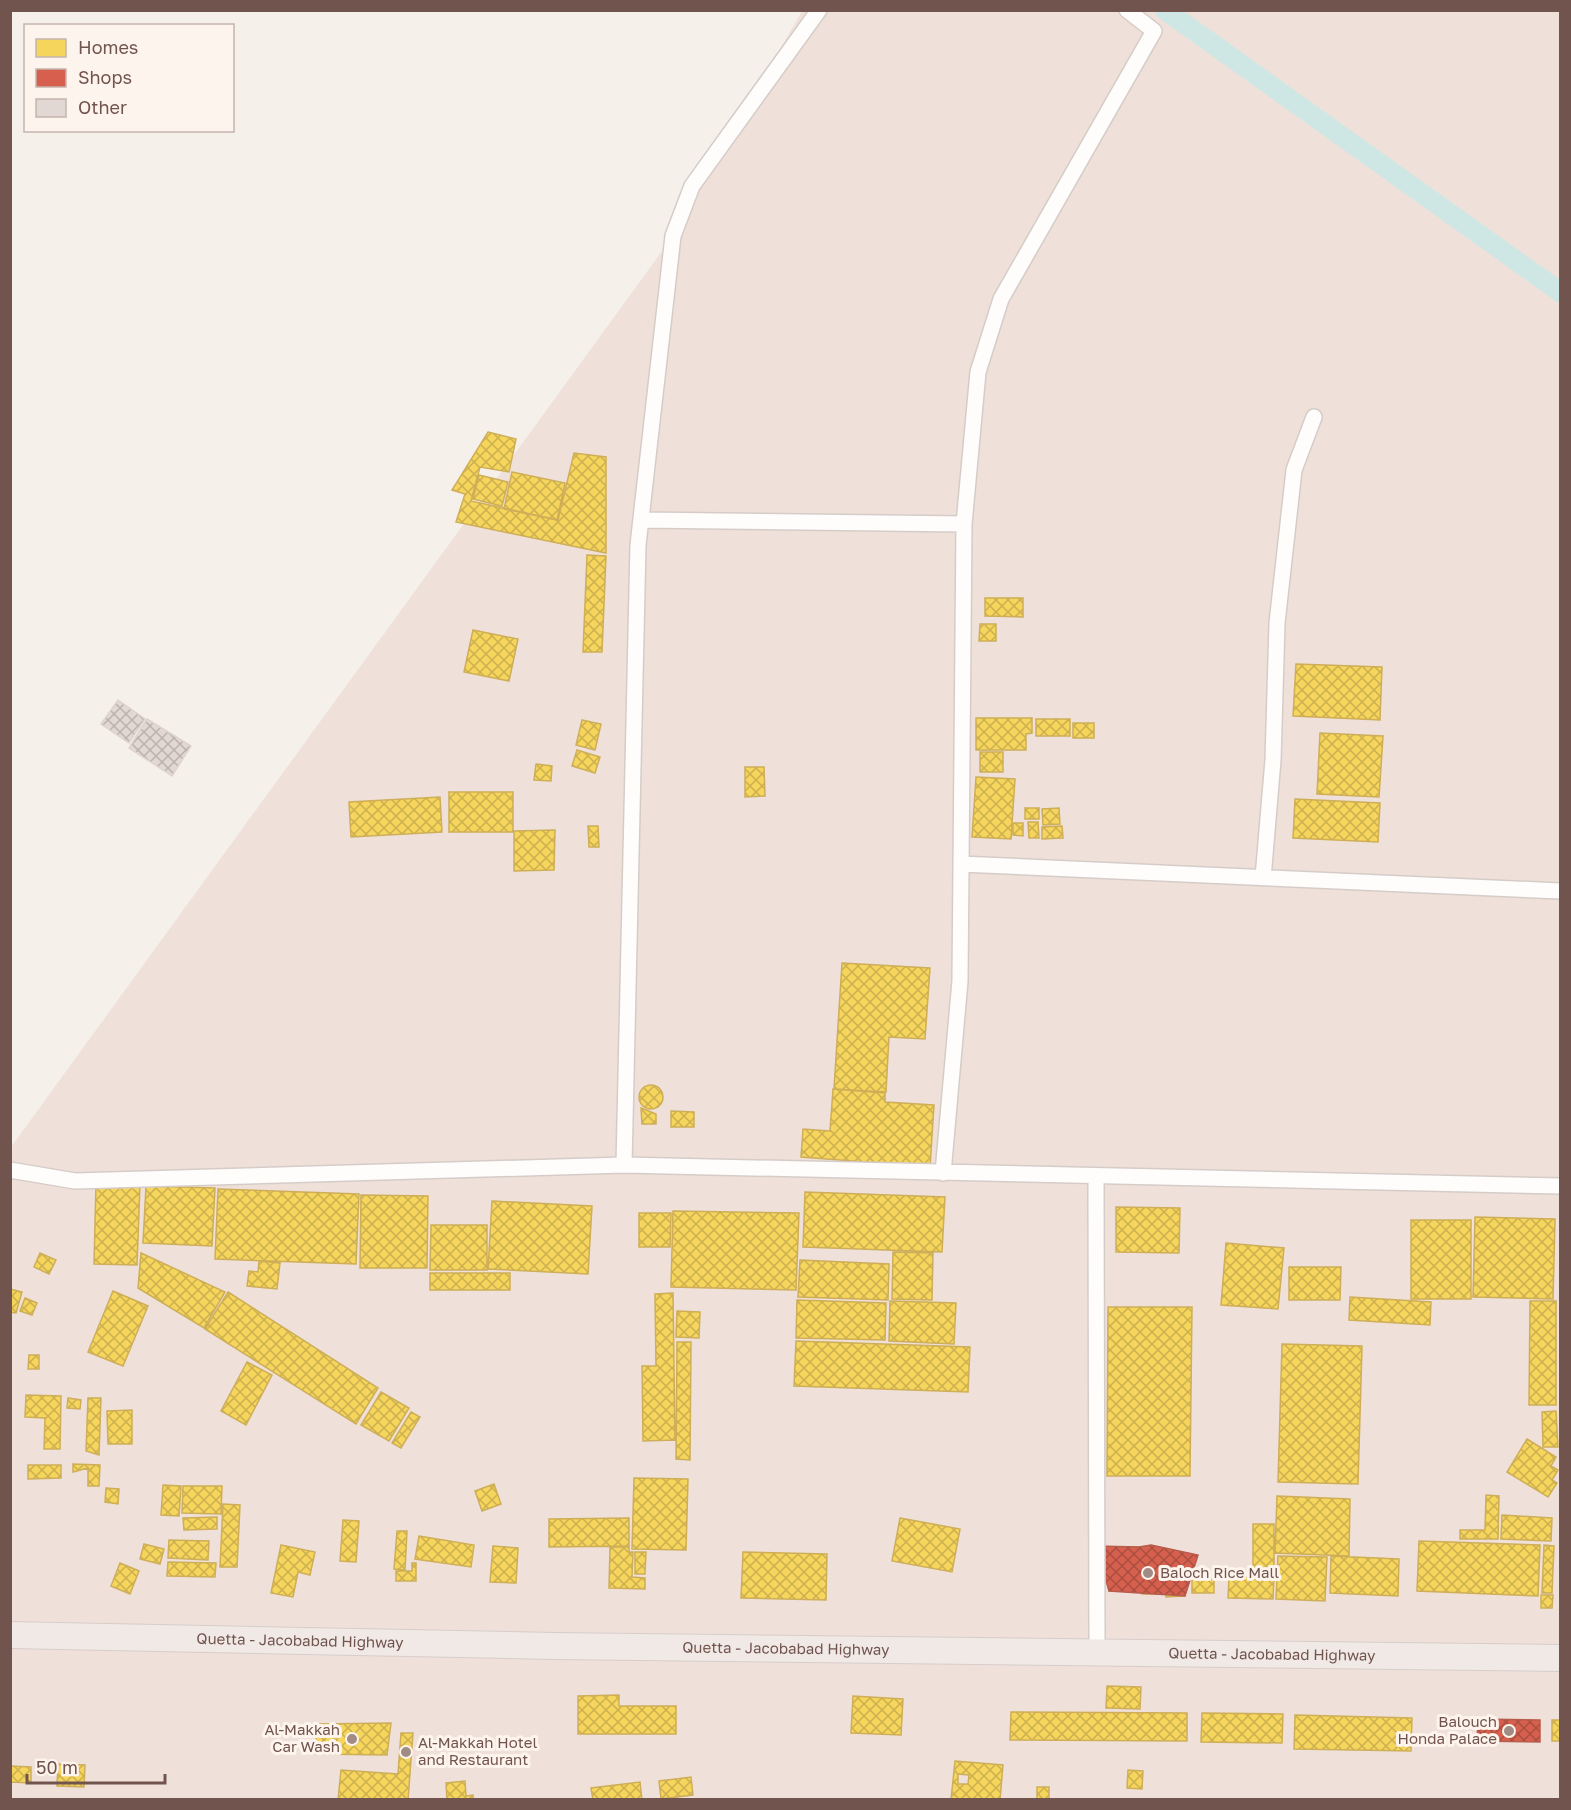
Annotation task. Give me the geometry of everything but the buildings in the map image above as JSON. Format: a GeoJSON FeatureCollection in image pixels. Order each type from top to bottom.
{"type":"FeatureCollection","features":[{"type":"Feature","properties":{"kind":"highway","name":"Quetta - Jacobabad Highway"},"geometry":{"type":"LineString","coordinates":[[10,1635],[542,1646],[1560,1658]]}},
{"type":"Feature","properties":{"kind":"street"},"geometry":{"type":"LineString","coordinates":[[624,1165],[638,544],[673,236],[692,186],[819,10]]}},
{"type":"Feature","properties":{"kind":"street"},"geometry":{"type":"LineString","coordinates":[[942,1173],[960,981],[964,524],[978,372],[1001,299],[1154,31],[1127,10]]}},
{"type":"Feature","properties":{"kind":"street"},"geometry":{"type":"LineString","coordinates":[[1263,878],[1273,760],[1277,623],[1292,481],[1314,417]]}},
{"type":"Feature","properties":{"kind":"street"},"geometry":{"type":"LineString","coordinates":[[641,520],[964,524]]}},
{"type":"Feature","properties":{"kind":"street"},"geometry":{"type":"LineString","coordinates":[[961,864],[1560,891]]}},
{"type":"Feature","properties":{"kind":"street"},"geometry":{"type":"LineString","coordinates":[[10,1170],[75,1181],[624,1165],[1560,1186]]}},
{"type":"Feature","properties":{"kind":"street"},"geometry":{"type":"LineString","coordinates":[[1096,1177],[1097,1653]]}},
{"type":"Feature","properties":{"kind":"shaded area"},"geometry":{"type":"Polygon","coordinates":[[[802,11],[1560,11],[1560,1799],[11,1800],[11,1147],[673,236],[802,11]]]}},
{"type":"Feature","properties":{"kind":"waterway"},"geometry":{"type":"LineString","coordinates":[[1165,10],[1560,292]]}},
{"type":"Feature","properties":{"kind":"place","name":"Baloch Rice Mall"},"geometry":{"type":"Point","coordinates":[1148,1573]}},
{"type":"Feature","properties":{"kind":"place","name":"Balouch Honda Palace"},"geometry":{"type":"Point","coordinates":[1509,1731]}},
{"type":"Feature","properties":{"kind":"place","name":"Al-Makkah Car Wash"},"geometry":{"type":"Point","coordinates":[352,1739]}},
{"type":"Feature","properties":{"kind":"place","name":"Al-Makkah Hotel and Restaurant"},"geometry":{"type":"Point","coordinates":[406,1752]}}]}
